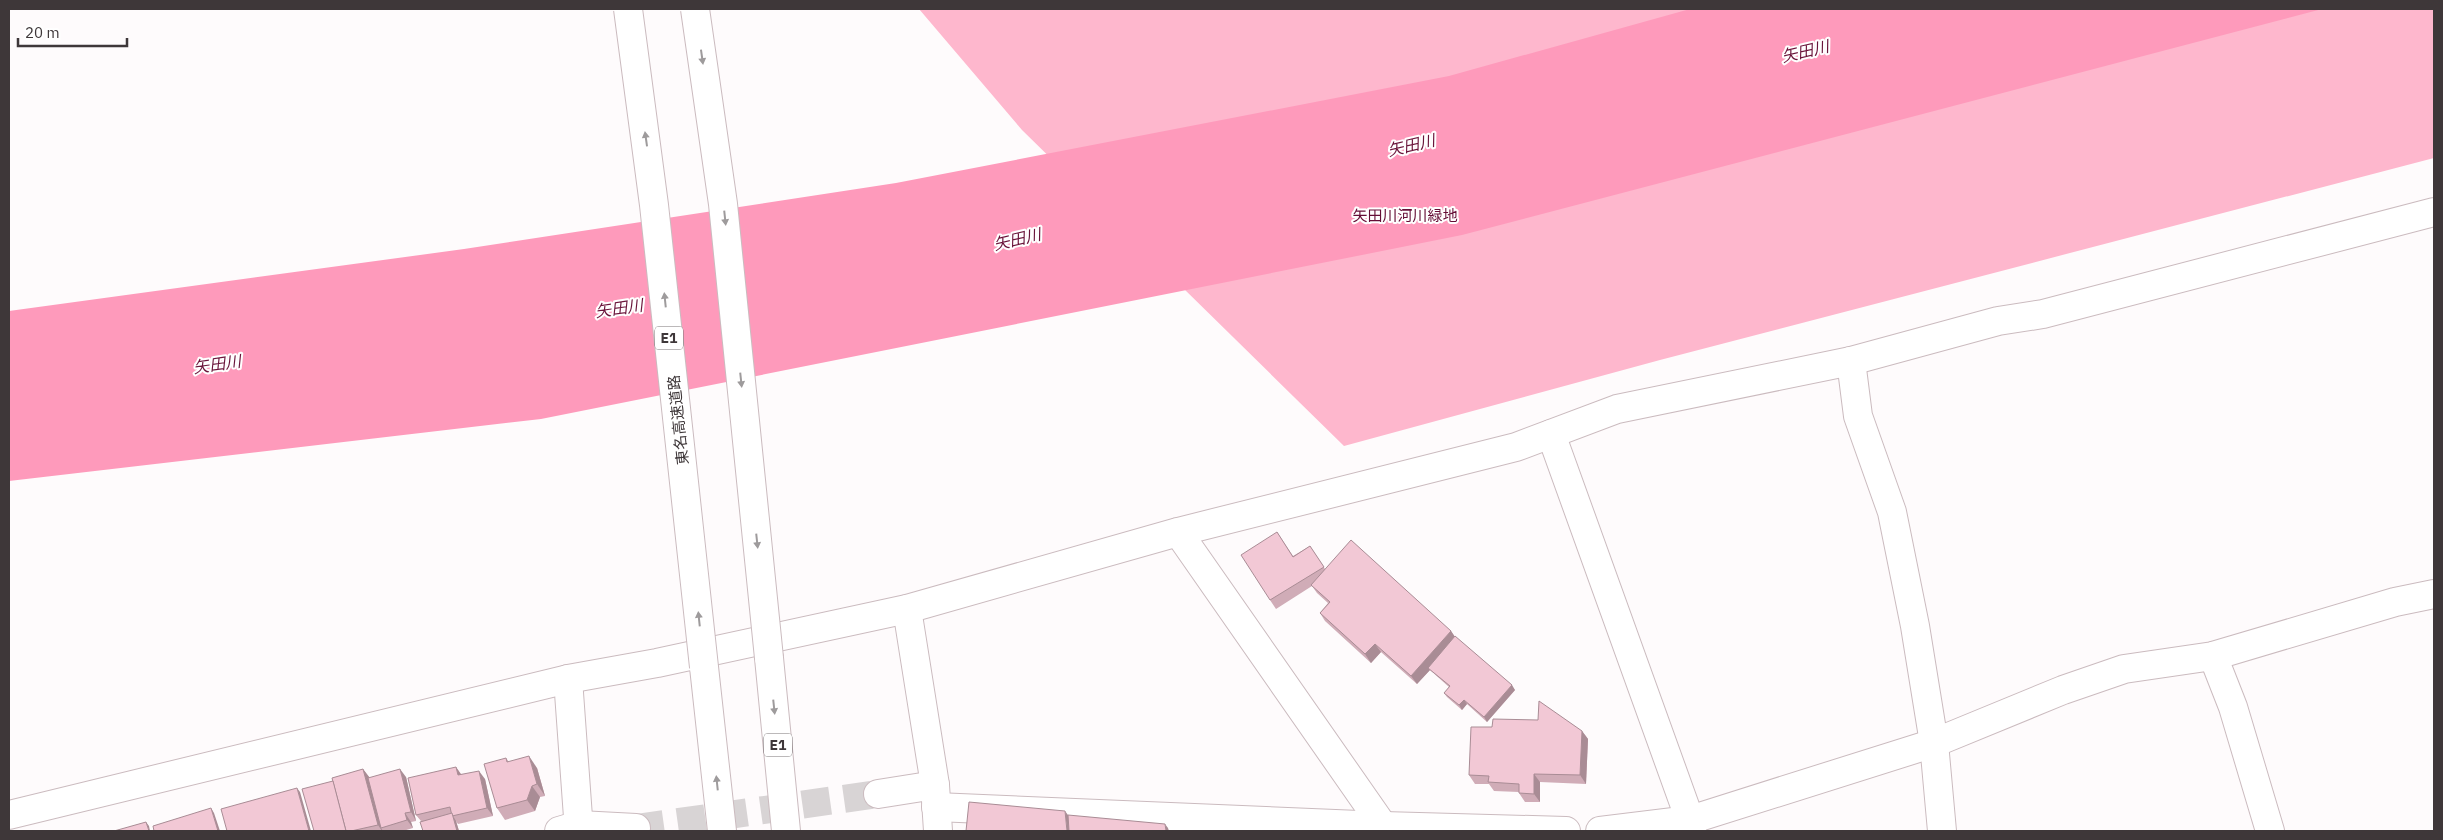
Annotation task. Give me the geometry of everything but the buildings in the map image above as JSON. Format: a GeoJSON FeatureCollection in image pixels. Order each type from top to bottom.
{"type":"FeatureCollection","features":[{"type":"Feature","properties":{"kind":"main road","name":"東名高速道路"},"geometry":{"type":"LineString","coordinates":[[628,9],[654,205],[722,831]]}},
{"type":"Feature","properties":{"kind":"main road","name":"E1"},"geometry":{"type":"LineString","coordinates":[[695,9],[723,204],[786,831]]}},
{"type":"Feature","properties":{"kind":"main road"},"geometry":{"type":"LineString","coordinates":[[9,815],[568,679],[657,664],[907,609],[1178,532],[1516,447],[1617,409],[1851,361],[1998,321],[2043,314],[2434,212]]}},
{"type":"Feature","properties":{"kind":"main road"},"geometry":{"type":"LineString","coordinates":[[1851,361],[1858,416],[1892,512],[1915,626],[1934,743],[1942,831]]}},
{"type":"Feature","properties":{"kind":"main road"},"geometry":{"type":"LineString","coordinates":[[1552,434],[1691,826]]}},
{"type":"Feature","properties":{"kind":"main road"},"geometry":{"type":"LineString","coordinates":[[1178,532],[1384,829]]}},
{"type":"Feature","properties":{"kind":"main road"},"geometry":{"type":"LineString","coordinates":[[1600,831],[1691,826],[1934,743],[2063,690],[2124,669],[2213,656],[2395,602],[2434,594]]}},
{"type":"Feature","properties":{"kind":"main road"},"geometry":{"type":"LineString","coordinates":[[907,609],[937,808]]}},
{"type":"Feature","properties":{"kind":"main road"},"geometry":{"type":"LineString","coordinates":[[2213,656],[2234,706],[2270,831]]}},
{"type":"Feature","properties":{"kind":"main road"},"geometry":{"type":"LineString","coordinates":[[568,679],[572,829],[636,828]]}},
{"type":"Feature","properties":{"kind":"main road"},"geometry":{"type":"LineString","coordinates":[[878,794],[937,808],[1384,829],[1566,831]]}},
{"type":"Feature","properties":{"kind":"green space","name":"矢田川河川緑地"},"geometry":{"type":"Polygon","coordinates":[[[919,9],[2434,9],[2434,158],[1660,360],[1344,446],[1022,130],[919,9]]]}},
{"type":"Feature","properties":{"kind":"water","name":"矢田川"},"geometry":{"type":"Polygon","coordinates":[[[1690,9],[2322,9],[1462,235],[541,419],[9,481],[9,311],[464,249],[896,183],[1449,76],[1690,9]]]}},
{"type":"Feature","properties":{"kind":"tunnel"},"geometry":{"type":"LineString","coordinates":[[636,828],[878,794]]}}]}
